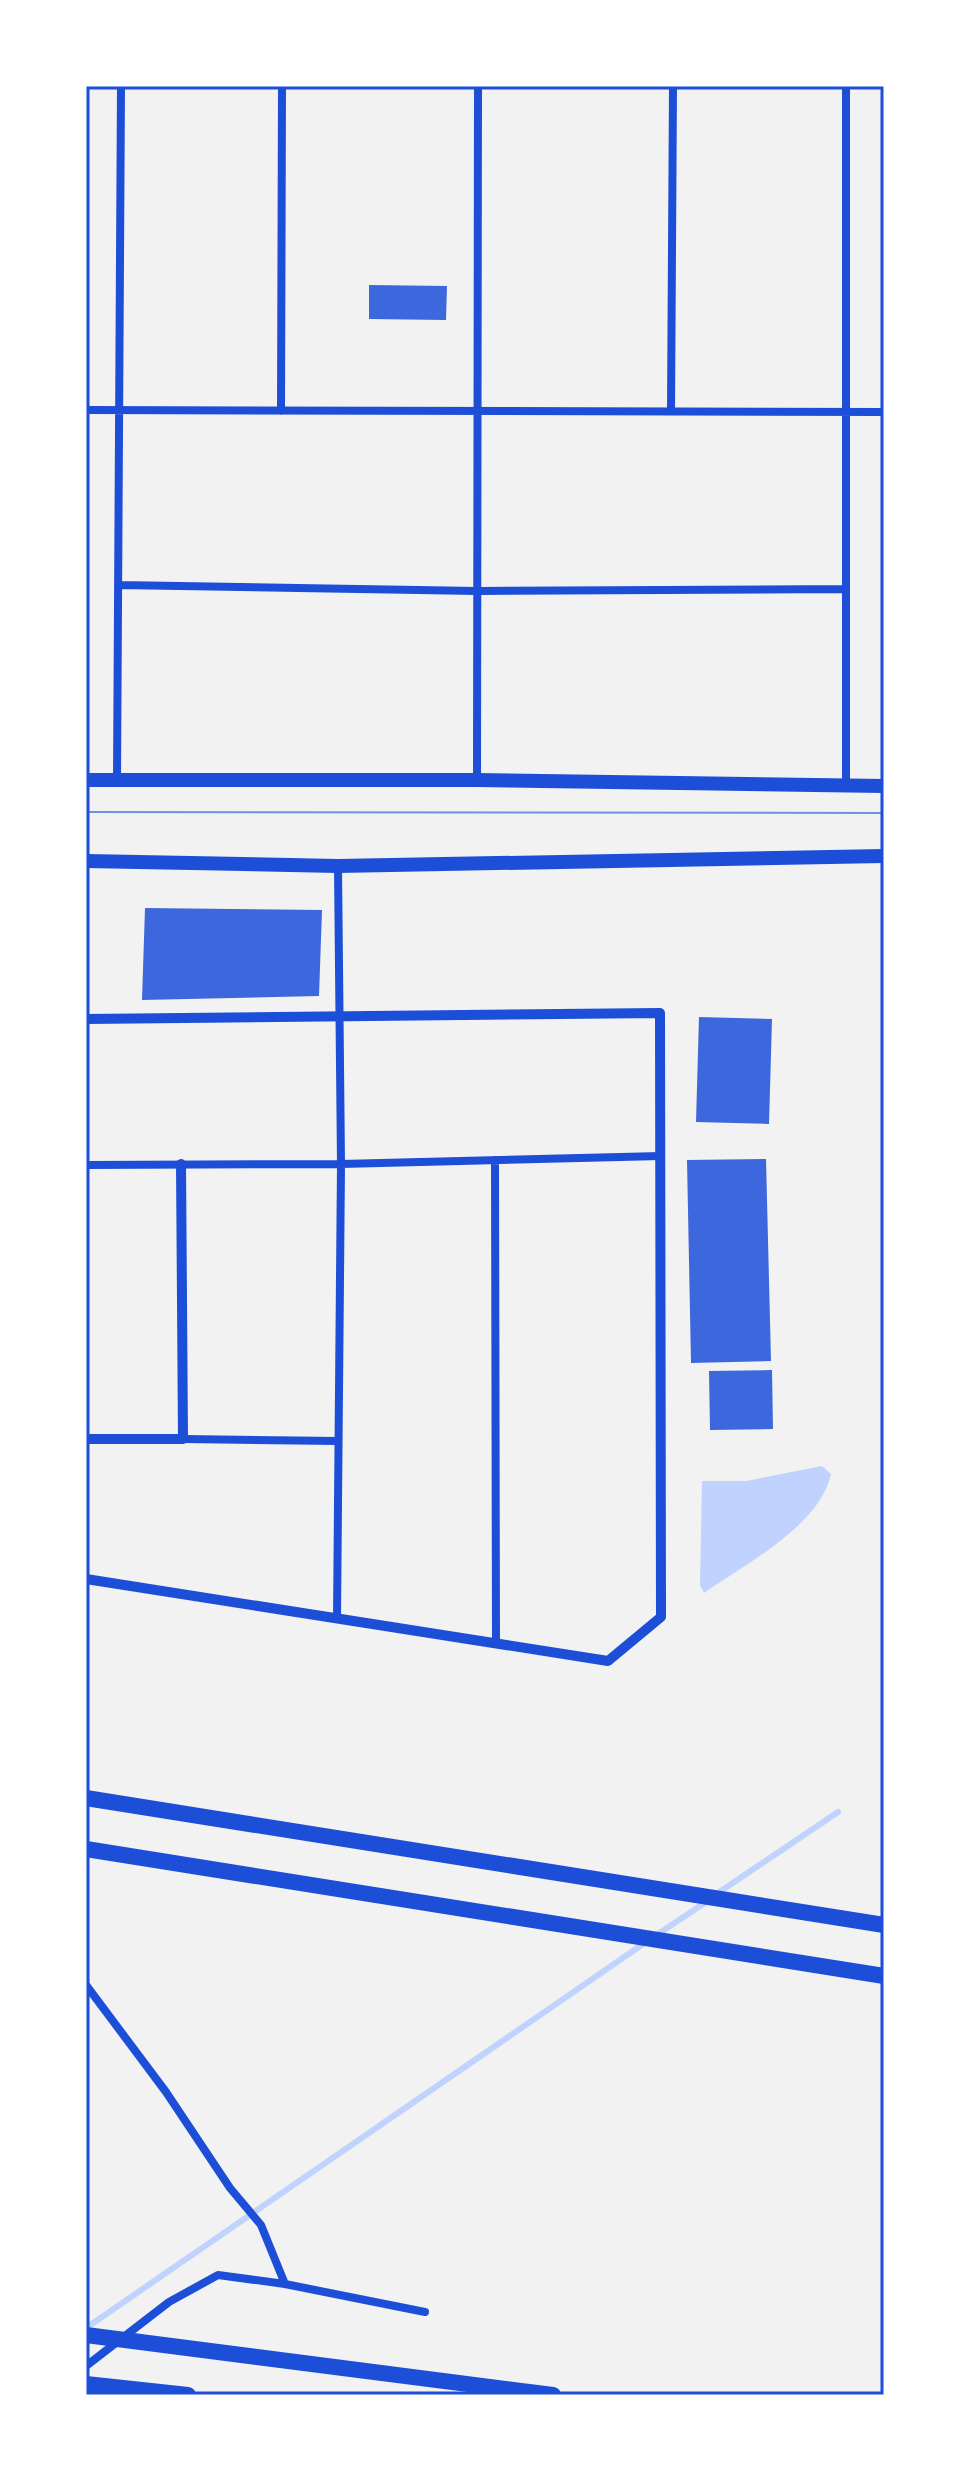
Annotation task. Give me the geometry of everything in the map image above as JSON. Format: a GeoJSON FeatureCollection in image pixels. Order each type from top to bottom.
{"type":"FeatureCollection","features":[{"type":"Feature","properties":{"kind":"highway"},"geometry":{"type":"LineString","coordinates":[[86,1798],[884,1925]]}},
{"type":"Feature","properties":{"kind":"highway"},"geometry":{"type":"LineString","coordinates":[[86,1849],[884,1976]]}},
{"type":"Feature","properties":{"kind":"highway"},"geometry":{"type":"LineString","coordinates":[[86,2335],[553,2395]]}},
{"type":"Feature","properties":{"kind":"highway"},"geometry":{"type":"LineString","coordinates":[[86,2384],[188,2395]]}},
{"type":"Feature","properties":{"kind":"main road"},"geometry":{"type":"LineString","coordinates":[[86,780],[477,780],[863,786],[884,789]]}},
{"type":"Feature","properties":{"kind":"main road"},"geometry":{"type":"LineString","coordinates":[[86,861],[338,866],[883,857]]}},
{"type":"Feature","properties":{"kind":"street"},"geometry":{"type":"LineString","coordinates":[[117,779],[121,86]]}},
{"type":"Feature","properties":{"kind":"street"},"geometry":{"type":"LineString","coordinates":[[281,411],[282,86]]}},
{"type":"Feature","properties":{"kind":"street"},"geometry":{"type":"LineString","coordinates":[[477,780],[478,86]]}},
{"type":"Feature","properties":{"kind":"street"},"geometry":{"type":"LineString","coordinates":[[671,411],[673,86]]}},
{"type":"Feature","properties":{"kind":"street"},"geometry":{"type":"LineString","coordinates":[[846,86],[846,786]]}},
{"type":"Feature","properties":{"kind":"street"},"geometry":{"type":"LineString","coordinates":[[86,410],[884,412]]}},
{"type":"Feature","properties":{"kind":"street"},"geometry":{"type":"LineString","coordinates":[[118,585],[477,591],[846,589]]}},
{"type":"Feature","properties":{"kind":"street"},"geometry":{"type":"LineString","coordinates":[[337,1618],[341,1164],[338,866]]}},
{"type":"Feature","properties":{"kind":"street"},"geometry":{"type":"LineString","coordinates":[[86,1019],[660,1013],[661,1617],[608,1661],[86,1579]]}},
{"type":"Feature","properties":{"kind":"street"},"geometry":{"type":"LineString","coordinates":[[86,1165],[341,1164],[661,1156]]}},
{"type":"Feature","properties":{"kind":"street"},"geometry":{"type":"LineString","coordinates":[[495,1160],[496,1643]]}},
{"type":"Feature","properties":{"kind":"street"},"geometry":{"type":"LineString","coordinates":[[181,1164],[183,1439]]}},
{"type":"Feature","properties":{"kind":"street"},"geometry":{"type":"LineString","coordinates":[[86,1439],[338,1441]]}},
{"type":"Feature","properties":{"kind":"street"},"geometry":{"type":"LineString","coordinates":[[86,1985],[256,2220],[285,2284]]}},
{"type":"Feature","properties":{"kind":"street"},"geometry":{"type":"LineString","coordinates":[[86,2366],[169,2302],[218,2275],[285,2284],[425,2312]]}},
{"type":"Feature","properties":{"kind":"water"},"geometry":{"type":"Polygon","coordinates":[[[822,1466],[831,1474],[824,1493],[797,1527],[704,1593],[700,1585],[702,1481],[746,1481],[822,1466]]]}},
{"type":"Feature","properties":{"kind":"building"},"geometry":{"type":"Polygon","coordinates":[[[369,285],[447,286],[446,320],[369,319],[369,285]]]}},
{"type":"Feature","properties":{"kind":"building"},"geometry":{"type":"Polygon","coordinates":[[[145,908],[322,910],[319,996],[142,1000],[145,908]]]}},
{"type":"Feature","properties":{"kind":"building"},"geometry":{"type":"Polygon","coordinates":[[[699,1017],[772,1019],[769,1124],[696,1122],[699,1017]]]}},
{"type":"Feature","properties":{"kind":"building"},"geometry":{"type":"Polygon","coordinates":[[[766,1159],[771,1361],[691,1363],[687,1160],[766,1159]]]}},
{"type":"Feature","properties":{"kind":"building"},"geometry":{"type":"Polygon","coordinates":[[[772,1370],[773,1429],[710,1430],[709,1371],[772,1370]]]}},
{"type":"Feature","properties":{"kind":"waterway"},"geometry":{"type":"LineString","coordinates":[[715,1895],[838,1812]]}},
{"type":"Feature","properties":{"kind":"waterway"},"geometry":{"type":"LineString","coordinates":[[655,1936],[706,1902]]}},
{"type":"Feature","properties":{"kind":"waterway"},"geometry":{"type":"LineString","coordinates":[[86,2328],[646,1942]]}},
{"type":"Feature","properties":{"kind":"tram line"},"geometry":{"type":"LineString","coordinates":[[86,812],[884,813]]}}]}
